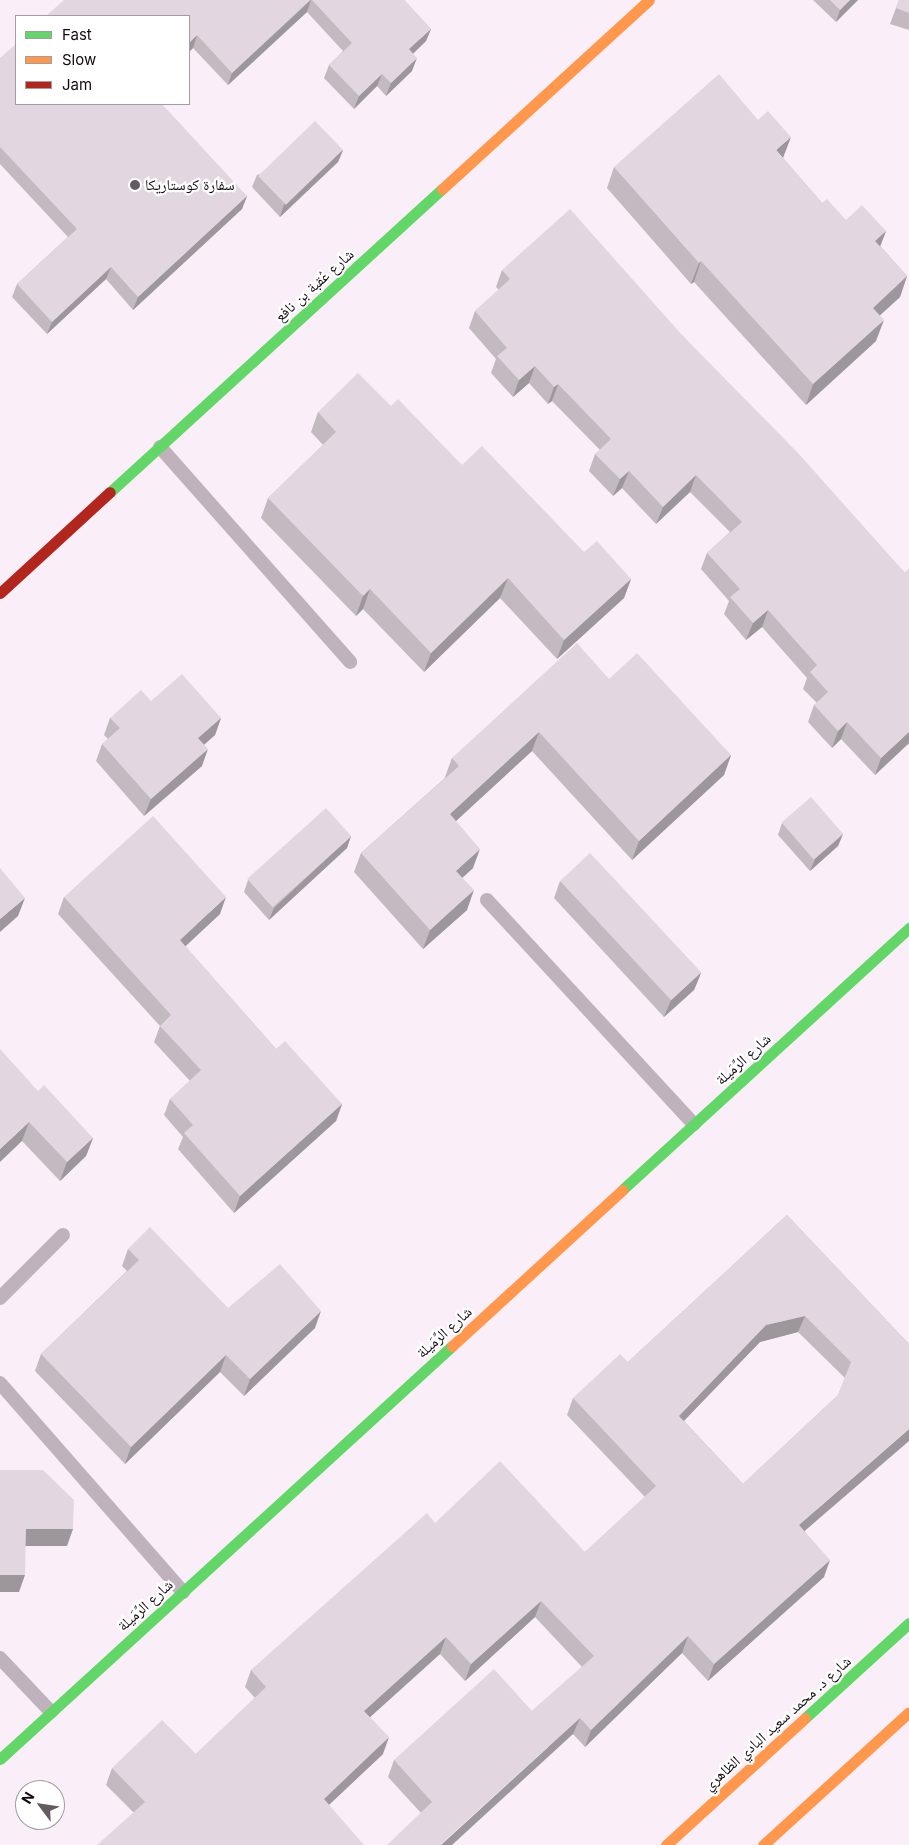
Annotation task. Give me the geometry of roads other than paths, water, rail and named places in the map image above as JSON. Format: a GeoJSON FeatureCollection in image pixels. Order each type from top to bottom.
{"type":"FeatureCollection","features":[{"type":"Feature","properties":{"kind":"street","name":"شارع عُقبة بن نافع"},"geometry":{"type":"LineString","coordinates":[[0,593],[649,0]]}},
{"type":"Feature","properties":{"kind":"street","name":"شارع الرِّمَيلة"},"geometry":{"type":"LineString","coordinates":[[0,1759],[909,928]]}},
{"type":"Feature","properties":{"kind":"street","name":"شارع د. محمد سعيد البادي الظاهري"},"geometry":{"type":"LineString","coordinates":[[666,1845],[909,1623]]}},
{"type":"Feature","properties":{"kind":"street"},"geometry":{"type":"LineString","coordinates":[[763,1845],[909,1712]]}},
{"type":"Feature","properties":{"kind":"lane"},"geometry":{"type":"LineString","coordinates":[[160,447],[350,662]]}},
{"type":"Feature","properties":{"kind":"lane"},"geometry":{"type":"LineString","coordinates":[[487,900],[694,1124]]}},
{"type":"Feature","properties":{"kind":"lane"},"geometry":{"type":"LineString","coordinates":[[0,1298],[64,1235]]}},
{"type":"Feature","properties":{"kind":"lane"},"geometry":{"type":"LineString","coordinates":[[0,1383],[183,1592]]}},
{"type":"Feature","properties":{"kind":"lane"},"geometry":{"type":"LineString","coordinates":[[0,1658],[50,1712]]}},
{"type":"Feature","properties":{"kind":"place","name":"سفارة كوستاريكا"},"geometry":{"type":"Point","coordinates":[135,185]}}]}
